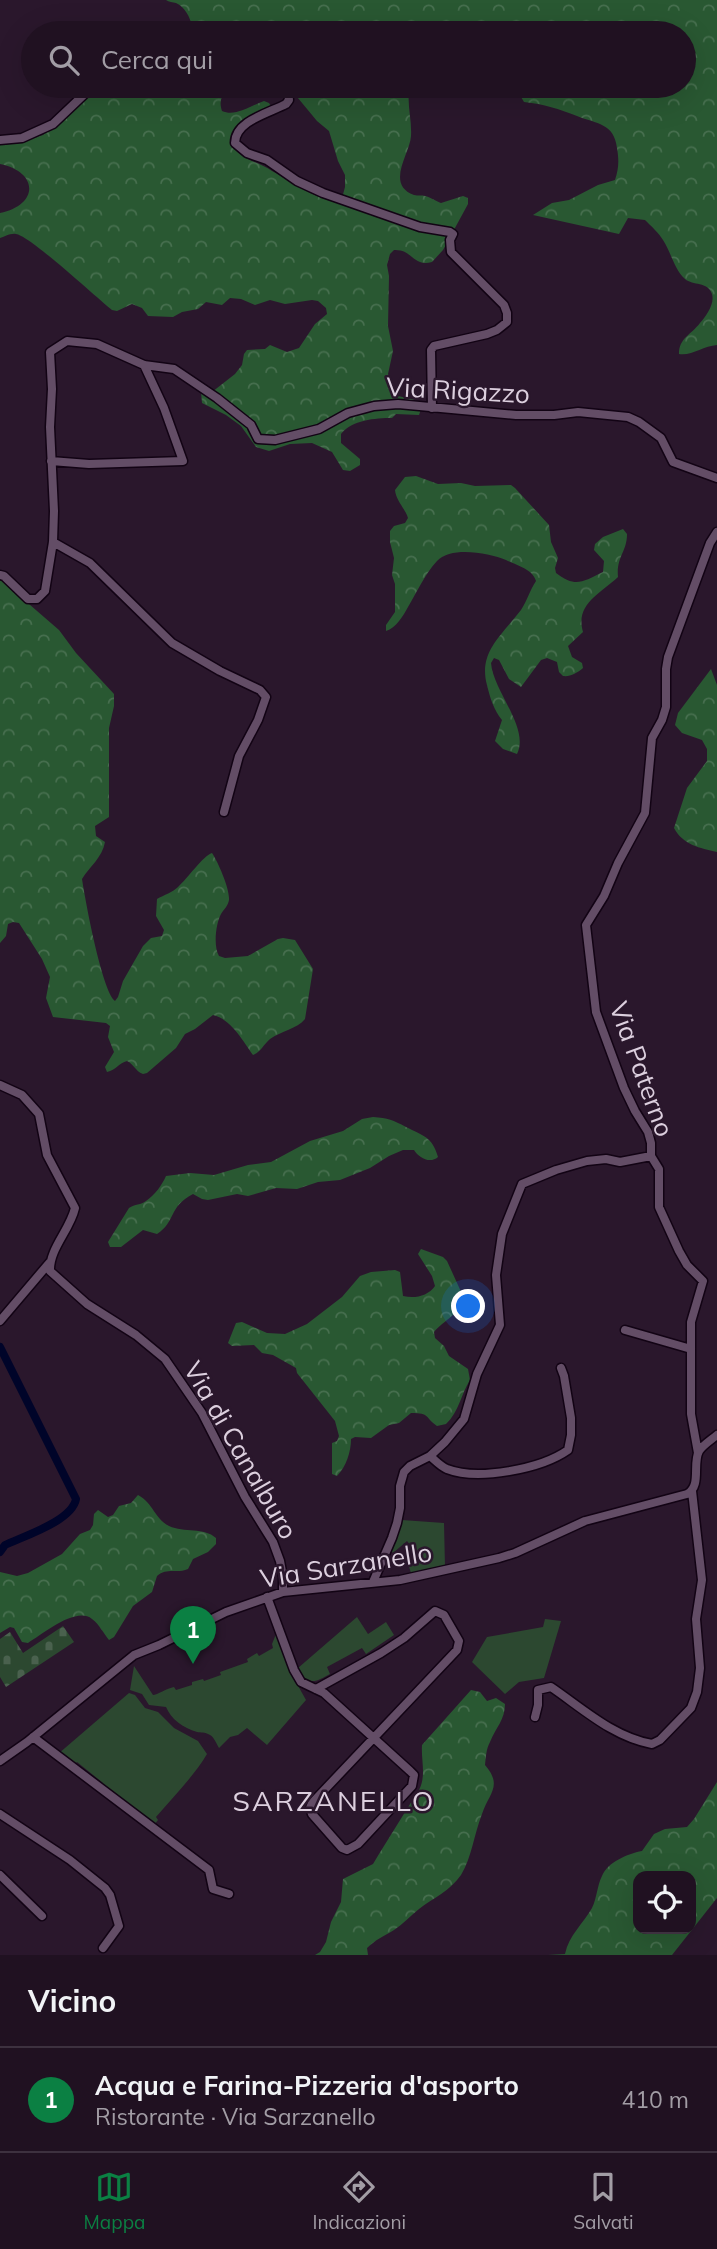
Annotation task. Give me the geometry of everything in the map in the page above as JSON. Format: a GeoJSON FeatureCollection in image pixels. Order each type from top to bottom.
{"type":"FeatureCollection","features":[{"type":"Feature","properties":{"kind":"street"},"geometry":{"type":"LineString","coordinates":[[0,140],[22,138],[53,124],[80,98]]}},
{"type":"Feature","properties":{"kind":"street"},"geometry":{"type":"LineString","coordinates":[[289,98],[286,104],[243,125],[235,135],[235,143],[247,153],[267,160],[298,181],[323,192],[420,227],[450,232],[453,234],[450,240],[451,252],[504,305],[507,322],[497,330],[434,346],[432,408]]}},
{"type":"Feature","properties":{"kind":"street","name":"Via Rigazzo"},"geometry":{"type":"LineString","coordinates":[[0,575],[28,599],[37,598],[45,591],[54,542],[49,411],[52,389],[50,352],[67,341],[97,344],[144,365],[177,370],[251,425],[258,439],[275,440],[319,429],[348,413],[374,406],[398,404],[516,415],[578,412],[628,417],[661,438],[673,462],[717,478]]}},
{"type":"Feature","properties":{"kind":"street"},"geometry":{"type":"LineString","coordinates":[[51,461],[89,464],[183,461],[164,408],[144,365]]}},
{"type":"Feature","properties":{"kind":"street","name":"Via Paterno"},"geometry":{"type":"LineString","coordinates":[[373,1582],[397,1523],[404,1472],[430,1456],[464,1419],[477,1374],[500,1325],[496,1275],[502,1234],[522,1184],[587,1161],[606,1159],[621,1162],[651,1156],[648,1132],[624,1088],[596,1012],[586,925],[604,896],[645,813],[652,738],[666,707],[668,657],[710,543],[717,532]]}},
{"type":"Feature","properties":{"kind":"street"},"geometry":{"type":"LineString","coordinates":[[54,542],[90,563],[172,643],[260,690],[266,696],[258,720],[239,756],[224,812]]}},
{"type":"Feature","properties":{"kind":"street"},"geometry":{"type":"LineString","coordinates":[[0,1086],[16,1091],[39,1114],[47,1154],[75,1208],[50,1262],[0,1321]]}},
{"type":"Feature","properties":{"kind":"street"},"geometry":{"type":"LineString","coordinates":[[535,1717],[538,1690],[551,1687],[600,1722],[628,1737],[652,1744],[660,1740],[691,1708],[699,1679],[696,1619],[702,1580],[692,1491],[698,1453],[691,1414],[691,1322],[703,1281],[687,1265],[659,1207],[659,1169],[651,1156]]}},
{"type":"Feature","properties":{"kind":"street","name":"Via di Canalburo"},"geometry":{"type":"LineString","coordinates":[[50,1262],[53,1275],[87,1304],[136,1335],[165,1359],[202,1413],[245,1497],[273,1542],[280,1561],[283,1592]]}},
{"type":"Feature","properties":{"kind":"street"},"geometry":{"type":"LineString","coordinates":[[625,1330],[691,1349]]}},
{"type":"Feature","properties":{"kind":"street"},"geometry":{"type":"LineString","coordinates":[[430,1456],[440,1466],[450,1470],[492,1475],[564,1453],[568,1450],[571,1435],[561,1368]]}},
{"type":"Feature","properties":{"kind":"street"},"geometry":{"type":"LineString","coordinates":[[698,1453],[717,1435]]}},
{"type":"Feature","properties":{"kind":"street","name":"Via Sarzanello"},"geometry":{"type":"LineString","coordinates":[[0,1761],[134,1655],[226,1612],[283,1592],[400,1580],[499,1558],[585,1521],[692,1491]]}},
{"type":"Feature","properties":{"kind":"street"},"geometry":{"type":"LineString","coordinates":[[267,1597],[301,1682],[324,1693],[374,1739],[410,1771],[414,1776],[412,1786],[358,1843],[347,1850],[342,1848],[312,1814],[310,1808],[313,1803],[374,1739],[459,1647],[459,1641],[444,1615],[438,1611],[432,1612],[392,1646],[316,1689]]}},
{"type":"Feature","properties":{"kind":"street"},"geometry":{"type":"LineString","coordinates":[[33,1737],[209,1870],[213,1889],[221,1894],[229,1894]]}},
{"type":"Feature","properties":{"kind":"street"},"geometry":{"type":"LineString","coordinates":[[0,1814],[70,1860],[110,1895],[119,1926],[103,1948]]}},
{"type":"Feature","properties":{"kind":"street"},"geometry":{"type":"LineString","coordinates":[[0,1875],[42,1916]]}},
{"type":"Feature","properties":{"kind":"green space"},"geometry":{"type":"Polygon","coordinates":[[[166,0],[717,0],[717,345],[679,354],[683,340],[709,310],[712,294],[704,285],[688,281],[681,275],[661,237],[645,220],[628,218],[619,234],[533,215],[552,203],[569,200],[598,185],[615,180],[617,148],[612,134],[603,126],[551,107],[524,102],[522,98],[696,98],[696,21],[191,21],[187,13],[176,3],[166,0]]]}},
{"type":"Feature","properties":{"kind":"green space"},"geometry":{"type":"Polygon","coordinates":[[[85,98],[222,98],[222,111],[227,112],[237,112],[264,101],[272,108],[246,119],[233,132],[233,145],[236,150],[297,186],[331,201],[341,202],[345,175],[329,131],[298,98],[409,98],[411,136],[401,168],[401,184],[414,195],[441,203],[463,196],[468,198],[468,204],[443,250],[432,262],[420,262],[405,252],[394,250],[387,265],[388,326],[393,351],[388,374],[394,392],[398,396],[415,400],[421,409],[419,415],[396,414],[392,418],[371,419],[346,429],[341,434],[341,443],[360,459],[360,465],[350,471],[343,470],[332,452],[312,443],[290,444],[269,451],[256,447],[241,426],[202,403],[201,392],[212,392],[235,374],[242,365],[247,350],[265,349],[270,345],[287,352],[299,348],[315,324],[327,314],[326,308],[318,301],[312,300],[285,304],[270,300],[255,305],[230,298],[222,305],[206,302],[198,309],[173,317],[148,316],[142,308],[132,304],[117,311],[112,310],[23,237],[14,234],[0,238],[0,213],[22,203],[29,188],[22,174],[0,164],[0,145],[19,143],[43,135],[85,98]]]}},
{"type":"Feature","properties":{"kind":"green space"},"geometry":{"type":"Polygon","coordinates":[[[416,476],[438,484],[511,485],[549,525],[551,542],[558,558],[556,573],[569,581],[584,581],[603,572],[604,561],[594,550],[595,544],[603,537],[623,529],[627,534],[618,577],[591,600],[581,622],[583,632],[568,646],[572,657],[582,663],[583,668],[563,676],[559,672],[557,662],[547,658],[541,660],[521,687],[509,679],[499,660],[494,658],[491,663],[493,674],[519,733],[517,754],[503,749],[495,741],[502,720],[489,695],[485,673],[489,653],[521,610],[536,581],[528,570],[490,555],[461,552],[443,556],[429,572],[399,621],[386,631],[386,625],[395,612],[395,584],[392,575],[394,558],[390,531],[394,526],[405,523],[408,518],[395,490],[405,477],[416,476]]]}},
{"type":"Feature","properties":{"kind":"green space"},"geometry":{"type":"Polygon","coordinates":[[[0,579],[59,630],[114,694],[109,728],[109,817],[95,826],[96,836],[105,842],[99,857],[82,879],[95,944],[110,994],[115,1001],[143,946],[151,938],[162,936],[164,930],[156,916],[157,899],[176,889],[204,858],[212,853],[229,895],[217,929],[216,946],[219,956],[248,956],[283,938],[295,940],[313,969],[305,1019],[270,1039],[256,1054],[253,1055],[231,1026],[213,1015],[185,1034],[176,1048],[147,1073],[140,1073],[127,1061],[107,1072],[105,1067],[114,1052],[108,1037],[110,1026],[106,1023],[53,1017],[46,998],[50,977],[19,923],[8,924],[6,936],[0,943],[0,579]]]}},
{"type":"Feature","properties":{"kind":"green space"},"geometry":{"type":"Polygon","coordinates":[[[711,669],[717,685],[717,852],[687,842],[674,828],[687,788],[707,761],[707,749],[702,740],[682,733],[675,725],[678,713],[711,669]]]}},
{"type":"Feature","properties":{"kind":"green space"},"geometry":{"type":"Polygon","coordinates":[[[373,1117],[394,1121],[422,1135],[433,1145],[438,1157],[428,1160],[414,1150],[403,1150],[340,1180],[318,1182],[297,1189],[276,1188],[248,1196],[237,1194],[208,1200],[193,1194],[180,1204],[167,1225],[157,1234],[143,1230],[121,1247],[110,1247],[108,1242],[129,1208],[149,1199],[166,1176],[190,1173],[214,1175],[248,1165],[271,1162],[310,1141],[343,1131],[362,1119],[373,1117]]]}},
{"type":"Feature","properties":{"kind":"green space"},"geometry":{"type":"Polygon","coordinates":[[[421,1249],[447,1261],[463,1296],[456,1312],[434,1332],[435,1338],[444,1346],[449,1356],[468,1369],[470,1380],[454,1414],[446,1424],[437,1426],[425,1415],[411,1413],[399,1423],[389,1425],[371,1438],[351,1439],[347,1459],[337,1476],[332,1474],[332,1443],[337,1441],[339,1436],[335,1421],[297,1373],[296,1368],[273,1355],[262,1353],[254,1345],[232,1346],[228,1343],[236,1323],[242,1322],[267,1333],[285,1334],[307,1324],[342,1297],[360,1276],[371,1272],[400,1272],[403,1296],[417,1297],[425,1294],[435,1286],[418,1254],[421,1249]]]}},
{"type":"Feature","properties":{"kind":"green space"},"geometry":{"type":"Polygon","coordinates":[[[138,1495],[169,1526],[206,1532],[216,1538],[216,1544],[208,1552],[193,1559],[188,1569],[165,1572],[157,1576],[152,1592],[133,1606],[114,1637],[109,1640],[95,1621],[85,1616],[77,1616],[60,1623],[28,1643],[22,1642],[14,1628],[10,1627],[0,1633],[0,1572],[17,1576],[28,1573],[62,1554],[80,1534],[90,1530],[94,1514],[98,1510],[108,1517],[113,1515],[119,1506],[131,1503],[138,1495]]]}},
{"type":"Feature","properties":{"kind":"green space"},"geometry":{"type":"Polygon","coordinates":[[[402,1520],[444,1523],[445,1566],[411,1573],[404,1551],[411,1546],[407,1541],[393,1553],[389,1549],[402,1520]]]}},
{"type":"Feature","properties":{"kind":"green space"},"geometry":{"type":"Polygon","coordinates":[[[357,1617],[368,1634],[386,1622],[394,1635],[366,1654],[362,1648],[327,1667],[330,1674],[324,1678],[314,1681],[305,1679],[298,1668],[357,1617]]]}},
{"type":"Feature","properties":{"kind":"green space"},"geometry":{"type":"Polygon","coordinates":[[[545,1619],[561,1621],[544,1678],[519,1682],[505,1694],[472,1662],[487,1637],[543,1627],[545,1619]]]}},
{"type":"Feature","properties":{"kind":"green space"},"geometry":{"type":"Polygon","coordinates":[[[63,1626],[74,1642],[6,1687],[0,1677],[0,1639],[10,1632],[23,1653],[63,1626]]]}},
{"type":"Feature","properties":{"kind":"green space"},"geometry":{"type":"Polygon","coordinates":[[[276,1634],[292,1675],[306,1700],[267,1745],[247,1728],[230,1737],[219,1748],[210,1735],[187,1728],[174,1719],[166,1707],[149,1705],[142,1694],[130,1690],[134,1666],[153,1695],[174,1687],[176,1690],[192,1685],[192,1682],[221,1675],[220,1672],[248,1662],[247,1659],[257,1653],[259,1656],[273,1648],[276,1634]]]}},
{"type":"Feature","properties":{"kind":"green space"},"geometry":{"type":"Polygon","coordinates":[[[471,1690],[480,1692],[487,1701],[496,1698],[505,1704],[505,1710],[486,1753],[485,1765],[493,1779],[493,1790],[461,1875],[447,1890],[370,1945],[367,1948],[368,1955],[315,1955],[326,1942],[331,1922],[341,1902],[343,1879],[373,1864],[420,1788],[423,1772],[422,1745],[471,1690]]]}},
{"type":"Feature","properties":{"kind":"green space"},"geometry":{"type":"Polygon","coordinates":[[[129,1693],[135,1695],[145,1708],[158,1712],[174,1728],[198,1741],[207,1754],[156,1817],[158,1820],[154,1825],[102,1787],[103,1783],[77,1762],[73,1766],[58,1754],[129,1693]]]}},
{"type":"Feature","properties":{"kind":"green space"},"geometry":{"type":"Polygon","coordinates":[[[717,1782],[717,1898],[696,1925],[696,1871],[633,1871],[633,1934],[689,1934],[672,1955],[548,1955],[565,1954],[573,1935],[592,1908],[600,1880],[613,1863],[642,1851],[654,1834],[665,1829],[687,1827],[717,1782]]]}},
{"type":"Feature","properties":{"kind":"waterway"},"geometry":{"type":"LineString","coordinates":[[0,1347],[76,1499],[73,1507],[57,1521],[5,1545],[0,1552]]}},
{"type":"Feature","properties":{"kind":"place","name":"Acqua e Farina-Pizzeria d'asporto"},"geometry":{"type":"Point","coordinates":[193,1664]}},
{"type":"Feature","properties":{"kind":"district","name":"SARZANELLO"},"geometry":{"type":"Point","coordinates":[334,1800]}}]}
